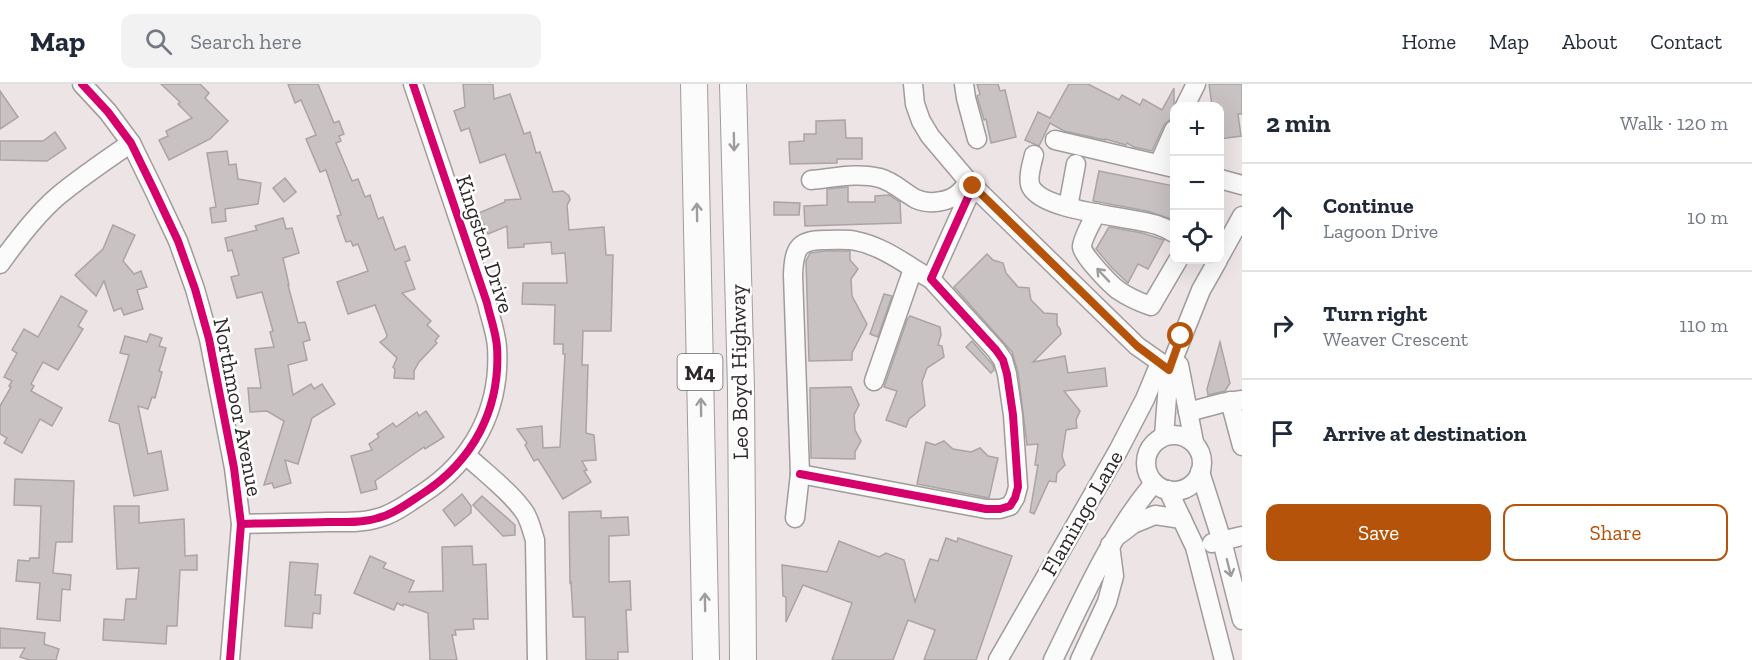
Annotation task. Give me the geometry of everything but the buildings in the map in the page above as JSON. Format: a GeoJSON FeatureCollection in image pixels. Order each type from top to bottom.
{"type":"FeatureCollection","features":[{"type":"Feature","properties":{"kind":"highway","name":"Leo Boyd Highway"},"geometry":{"type":"LineString","coordinates":[[694,84],[706,655]]}},
{"type":"Feature","properties":{"kind":"highway","name":"Leo Boyd Highway"},"geometry":{"type":"LineString","coordinates":[[732,84],[741,389],[743,660]]}},
{"type":"Feature","properties":{"kind":"highway"},"geometry":{"type":"LineString","coordinates":[[741,389],[756,546],[758,660]]}},
{"type":"Feature","properties":{"kind":"street","name":"Northmoor Avenue"},"geometry":{"type":"LineString","coordinates":[[82,84],[108,112],[131,143],[178,241],[195,288],[206,329],[223,406],[241,524],[230,660]]}},
{"type":"Feature","properties":{"kind":"street","name":"Kingston Drive"},"geometry":{"type":"LineString","coordinates":[[241,524],[377,519],[398,510],[445,477],[466,455],[486,421],[494,391],[497,345],[487,303],[413,84]]}},
{"type":"Feature","properties":{"kind":"street"},"geometry":{"type":"LineString","coordinates":[[913,84],[915,104],[921,121],[930,136],[971,184],[1137,346],[1170,370],[1188,412],[1194,442],[1202,464],[1197,479],[1191,485],[1176,490],[1162,486]]}},
{"type":"Feature","properties":{"kind":"street"},"geometry":{"type":"LineString","coordinates":[[964,84],[977,139]]}},
{"type":"Feature","properties":{"kind":"street"},"geometry":{"type":"LineString","coordinates":[[1187,102],[1196,84]]}},
{"type":"Feature","properties":{"kind":"street"},"geometry":{"type":"LineString","coordinates":[[1055,140],[1167,166],[1170,151]]}},
{"type":"Feature","properties":{"kind":"street"},"geometry":{"type":"LineString","coordinates":[[0,264],[34,219],[56,198],[131,143]]}},
{"type":"Feature","properties":{"kind":"street"},"geometry":{"type":"LineString","coordinates":[[1034,155],[1029,183],[1041,198],[1068,207],[1157,225],[1170,231]]}},
{"type":"Feature","properties":{"kind":"street"},"geometry":{"type":"LineString","coordinates":[[1068,207],[1076,164]]}},
{"type":"Feature","properties":{"kind":"street"},"geometry":{"type":"LineString","coordinates":[[811,180],[850,176],[879,178],[895,184],[920,200],[929,202],[952,198],[971,184]]}},
{"type":"Feature","properties":{"kind":"street"},"geometry":{"type":"LineString","coordinates":[[1224,180],[1242,185]]}},
{"type":"Feature","properties":{"kind":"street"},"geometry":{"type":"LineString","coordinates":[[931,279],[971,184]]}},
{"type":"Feature","properties":{"kind":"street"},"geometry":{"type":"LineString","coordinates":[[1096,213],[1082,249],[1116,288],[1128,297],[1151,306],[1176,264]]}},
{"type":"Feature","properties":{"kind":"street","name":"Flamingo Lane"},"geometry":{"type":"LineString","coordinates":[[1224,243],[1242,216]]}},
{"type":"Feature","properties":{"kind":"street"},"geometry":{"type":"LineString","coordinates":[[795,518],[800,474],[794,259],[801,244],[810,241],[854,240],[882,251],[931,279],[1003,360],[1015,437],[1018,488],[1010,506],[986,509],[800,474]]}},
{"type":"Feature","properties":{"kind":"street","name":"Flamingo Lane"},"geometry":{"type":"LineString","coordinates":[[998,660],[1118,451],[1145,399],[1170,370],[1211,264]]}},
{"type":"Feature","properties":{"kind":"street"},"geometry":{"type":"LineString","coordinates":[[874,381],[913,269]]}},
{"type":"Feature","properties":{"kind":"street"},"geometry":{"type":"LineString","coordinates":[[1164,436],[1170,370]]}},
{"type":"Feature","properties":{"kind":"street"},"geometry":{"type":"LineString","coordinates":[[1188,412],[1236,400],[1242,446]]}},
{"type":"Feature","properties":{"kind":"street"},"geometry":{"type":"LineString","coordinates":[[1194,442],[1180,435],[1164,436],[1151,446],[1147,469],[1162,486],[1182,519],[1195,547],[1224,660]]}},
{"type":"Feature","properties":{"kind":"street"},"geometry":{"type":"LineString","coordinates":[[466,455],[513,499],[530,523],[535,540],[537,660]]}},
{"type":"Feature","properties":{"kind":"street"},"geometry":{"type":"LineString","coordinates":[[1200,472],[1222,541],[1242,620]]}},
{"type":"Feature","properties":{"kind":"street"},"geometry":{"type":"LineString","coordinates":[[1053,660],[1112,542],[1135,505],[1162,486]]}},
{"type":"Feature","properties":{"kind":"street"},"geometry":{"type":"LineString","coordinates":[[1112,542],[1133,524],[1155,515],[1182,519]]}},
{"type":"Feature","properties":{"kind":"street"},"geometry":{"type":"LineString","coordinates":[[1195,547],[1242,536]]}},
{"type":"Feature","properties":{"kind":"street"},"geometry":{"type":"LineString","coordinates":[[1080,660],[1107,602],[1114,576],[1112,542]]}},
{"type":"Feature","properties":{"kind":"street"},"geometry":{"type":"LineString","coordinates":[[1211,603],[1235,596]]}},
{"type":"Feature","properties":{"kind":"cycle path"},"geometry":{"type":"LineString","coordinates":[[82,84],[108,112],[131,143],[178,241],[209,339],[234,468],[241,524],[230,660]]}},
{"type":"Feature","properties":{"kind":"cycle path"},"geometry":{"type":"LineString","coordinates":[[241,524],[360,521],[390,514],[440,481],[456,466],[480,431],[488,412],[497,370],[494,330],[413,84]]}},
{"type":"Feature","properties":{"kind":"cycle path"},"geometry":{"type":"LineString","coordinates":[[800,474],[986,509],[1010,506],[1015,498],[1018,487],[1013,415],[1003,360],[931,279],[973,186]]}},
{"type":"Feature","properties":{"kind":"route"},"geometry":{"type":"LineString","coordinates":[[973,186],[1137,346],[1169,370],[1181,336]]}}]}
